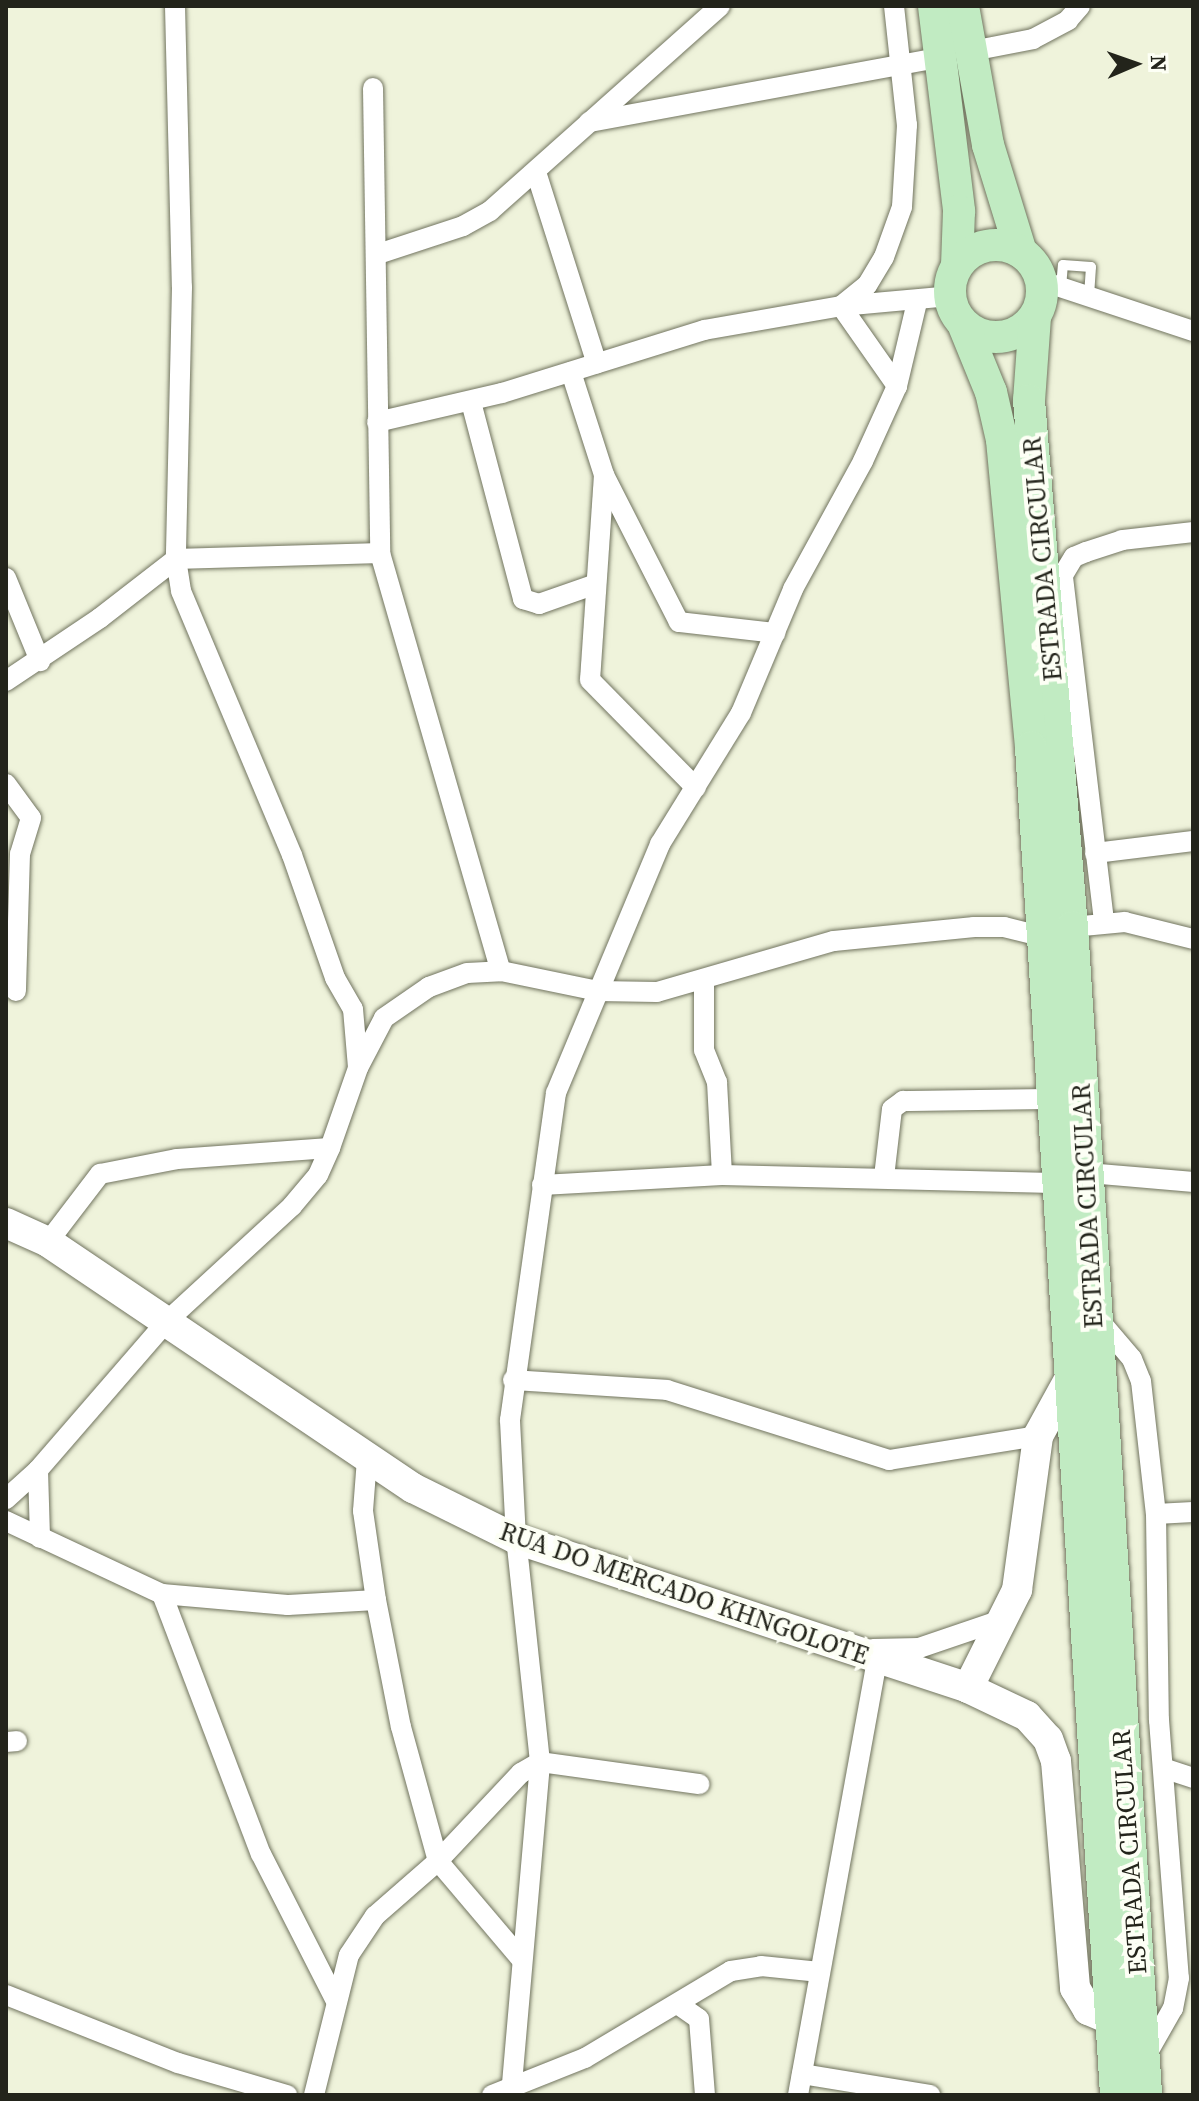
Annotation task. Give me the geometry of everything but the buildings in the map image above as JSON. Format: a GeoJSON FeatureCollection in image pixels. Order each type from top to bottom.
{"type":"FeatureCollection","features":[{"type":"Feature","properties":{"kind":"main road"},"geometry":{"type":"LineString","coordinates":[[934,6],[958,54],[1021,252],[1052,284],[1035,317],[1009,336],[993,338],[964,326],[950,296],[957,265],[958,54],[963,6]]}},
{"type":"Feature","properties":{"kind":"main road"},"geometry":{"type":"LineString","coordinates":[[957,265],[987,245],[1021,252]]}},
{"type":"Feature","properties":{"kind":"main road","name":"ESTRADA CIRCULAR"},"geometry":{"type":"LineString","coordinates":[[1035,317],[1029,400],[1058,932],[1074,1178],[1093,1313],[1146,2095]]}},
{"type":"Feature","properties":{"kind":"main road","name":"ESTRADA CIRCULAR"},"geometry":{"type":"LineString","coordinates":[[964,326],[991,392],[1002,440],[1042,898],[1058,932],[1054,1099],[1074,1178],[1071,1376],[1116,2095]]}},
{"type":"Feature","properties":{"kind":"street"},"geometry":{"type":"LineString","coordinates":[[175,6],[182,287],[176,559],[181,591],[209,666],[292,855],[335,978],[353,1009],[358,1068]]}},
{"type":"Feature","properties":{"kind":"street"},"geometry":{"type":"LineString","coordinates":[[378,254],[463,226],[536,172],[720,6]]}},
{"type":"Feature","properties":{"kind":"street"},"geometry":{"type":"LineString","coordinates":[[841,306],[867,285],[884,257],[902,207],[907,125],[894,6]]}},
{"type":"Feature","properties":{"kind":"street"},"geometry":{"type":"LineString","coordinates":[[589,122],[1033,39],[1068,20],[1080,6]]}},
{"type":"Feature","properties":{"kind":"street"},"geometry":{"type":"LineString","coordinates":[[373,88],[378,254],[380,553],[501,971]]}},
{"type":"Feature","properties":{"kind":"street"},"geometry":{"type":"LineString","coordinates":[[536,172],[597,364]]}},
{"type":"Feature","properties":{"kind":"street"},"geometry":{"type":"LineString","coordinates":[[1052,284],[1188,322]]}},
{"type":"Feature","properties":{"kind":"street"},"geometry":{"type":"LineString","coordinates":[[377,422],[471,402],[704,330],[841,306],[917,302],[950,296]]}},
{"type":"Feature","properties":{"kind":"street"},"geometry":{"type":"LineString","coordinates":[[504,2093],[535,1865],[540,1762],[516,1539],[510,1420],[513,1380],[556,1093],[660,844],[741,713],[775,633],[897,386],[917,302]]}},
{"type":"Feature","properties":{"kind":"street"},"geometry":{"type":"LineString","coordinates":[[841,306],[897,386]]}},
{"type":"Feature","properties":{"kind":"street"},"geometry":{"type":"LineString","coordinates":[[571,372],[604,475],[679,622],[775,633]]}},
{"type":"Feature","properties":{"kind":"street"},"geometry":{"type":"LineString","coordinates":[[471,402],[523,599],[539,604],[596,584]]}},
{"type":"Feature","properties":{"kind":"street"},"geometry":{"type":"LineString","coordinates":[[604,475],[590,680],[696,788]]}},
{"type":"Feature","properties":{"kind":"street"},"geometry":{"type":"LineString","coordinates":[[1104,921],[1063,575],[1074,557],[1122,540],[1193,532]]}},
{"type":"Feature","properties":{"kind":"street"},"geometry":{"type":"LineString","coordinates":[[6,681],[40,661],[176,559],[380,553]]}},
{"type":"Feature","properties":{"kind":"street"},"geometry":{"type":"LineString","coordinates":[[6,578],[40,661]]}},
{"type":"Feature","properties":{"kind":"street"},"geometry":{"type":"LineString","coordinates":[[6,784],[31,818],[20,854],[16,991]]}},
{"type":"Feature","properties":{"kind":"street"},"geometry":{"type":"LineString","coordinates":[[1095,853],[1193,841]]}},
{"type":"Feature","properties":{"kind":"street"},"geometry":{"type":"LineString","coordinates":[[1004,927],[1042,898]]}},
{"type":"Feature","properties":{"kind":"street"},"geometry":{"type":"LineString","coordinates":[[6,1499],[38,1470],[166,1322],[292,1206],[318,1175],[358,1068],[384,1018],[429,987],[467,973],[501,971],[598,991],[657,992],[704,982],[834,941],[1004,927],[1058,932],[1104,921],[1193,939]]}},
{"type":"Feature","properties":{"kind":"street"},"geometry":{"type":"LineString","coordinates":[[704,982],[704,1050],[717,1082],[722,1175]]}},
{"type":"Feature","properties":{"kind":"street"},"geometry":{"type":"LineString","coordinates":[[353,1009],[384,1018]]}},
{"type":"Feature","properties":{"kind":"street"},"geometry":{"type":"LineString","coordinates":[[884,1177],[892,1109],[903,1101],[1054,1099]]}},
{"type":"Feature","properties":{"kind":"street"},"geometry":{"type":"LineString","coordinates":[[48,1242],[100,1174],[177,1159],[330,1148]]}},
{"type":"Feature","properties":{"kind":"street"},"geometry":{"type":"LineString","coordinates":[[542,1185],[722,1175],[1193,1182]]}},
{"type":"Feature","properties":{"kind":"street","name":"RUA DO MERCADO KHNGOLOTE"},"geometry":{"type":"LineString","coordinates":[[6,1223],[48,1242],[367,1459],[516,1539],[877,1661],[968,1688],[1027,1716],[1048,1739],[1056,1761],[1075,1988],[1088,2010],[1111,2020]]}},
{"type":"Feature","properties":{"kind":"street"},"geometry":{"type":"LineString","coordinates":[[1093,1313],[1132,1359],[1141,1381],[1156,1514],[1159,1720],[1186,1973],[1173,2008],[1144,2059]]}},
{"type":"Feature","properties":{"kind":"street"},"geometry":{"type":"LineString","coordinates":[[968,1688],[1008,1617],[1025,1551],[1038,1436],[1071,1376]]}},
{"type":"Feature","properties":{"kind":"street"},"geometry":{"type":"LineString","coordinates":[[513,1380],[667,1390],[889,1460],[921,1459],[1038,1436]]}},
{"type":"Feature","properties":{"kind":"street"},"geometry":{"type":"LineString","coordinates":[[367,1459],[363,1511],[376,1600],[401,1727],[438,1861],[521,1959]]}},
{"type":"Feature","properties":{"kind":"street"},"geometry":{"type":"LineString","coordinates":[[38,1470],[40,1538]]}},
{"type":"Feature","properties":{"kind":"street"},"geometry":{"type":"LineString","coordinates":[[1156,1514],[1193,1512]]}},
{"type":"Feature","properties":{"kind":"street"},"geometry":{"type":"LineString","coordinates":[[6,1521],[162,1594],[288,1605],[376,1600]]}},
{"type":"Feature","properties":{"kind":"street"},"geometry":{"type":"LineString","coordinates":[[162,1594],[261,1854],[336,2001]]}},
{"type":"Feature","properties":{"kind":"street"},"geometry":{"type":"LineString","coordinates":[[848,1649],[919,1648],[1008,1617]]}},
{"type":"Feature","properties":{"kind":"street"},"geometry":{"type":"LineString","coordinates":[[798,2095],[877,1661]]}},
{"type":"Feature","properties":{"kind":"street"},"geometry":{"type":"LineString","coordinates":[[314,2095],[349,1955],[375,1916],[438,1861],[521,1773],[540,1762],[699,1784]]}},
{"type":"Feature","properties":{"kind":"street"},"geometry":{"type":"LineString","coordinates":[[1166,1769],[1193,1778]]}},
{"type":"Feature","properties":{"kind":"street"},"geometry":{"type":"LineString","coordinates":[[504,2093],[585,2058],[679,2005],[731,1971],[761,1966],[820,1972]]}},
{"type":"Feature","properties":{"kind":"street"},"geometry":{"type":"LineString","coordinates":[[6,1995],[178,2063],[287,2095]]}},
{"type":"Feature","properties":{"kind":"street"},"geometry":{"type":"LineString","coordinates":[[679,2005],[699,2019],[705,2095]]}},
{"type":"Feature","properties":{"kind":"street"},"geometry":{"type":"LineString","coordinates":[[802,2074],[930,2095]]}}]}
